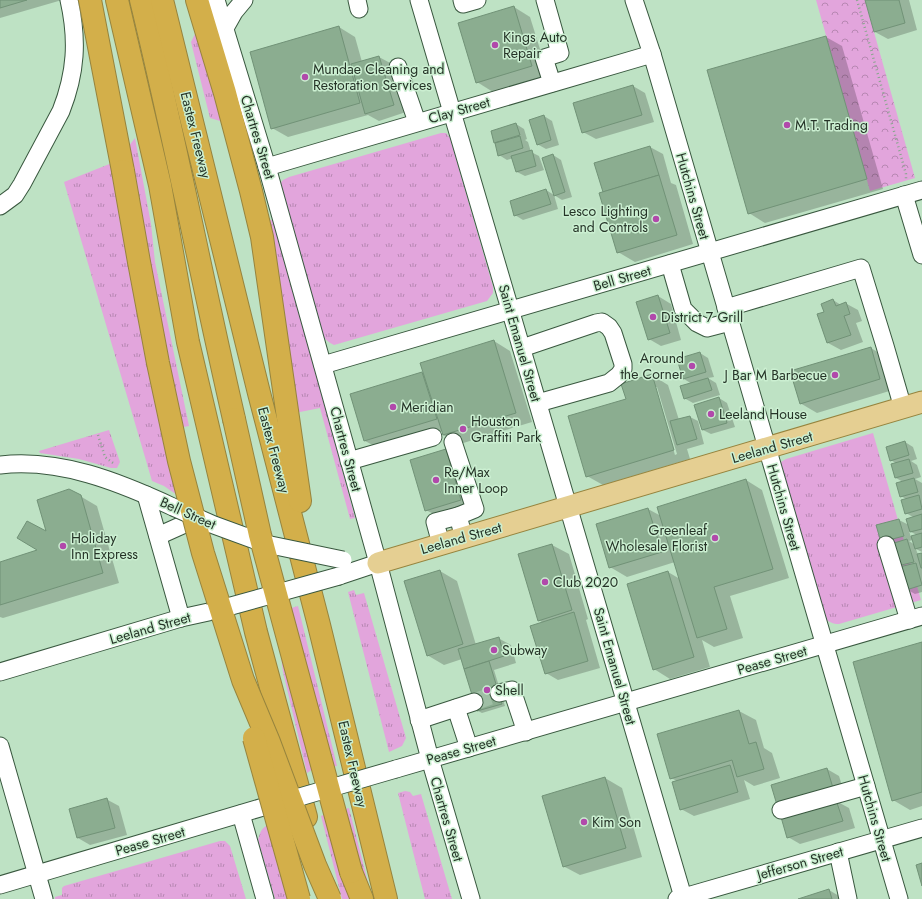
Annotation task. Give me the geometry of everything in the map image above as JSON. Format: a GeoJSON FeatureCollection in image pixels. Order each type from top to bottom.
{"type":"FeatureCollection","features":[{"type":"Feature","properties":{"kind":"highway"},"geometry":{"type":"LineString","coordinates":[[90,0],[123,171],[138,262],[179,461],[203,553],[243,680],[269,742],[329,899]]}},
{"type":"Feature","properties":{"kind":"highway"},"geometry":{"type":"LineString","coordinates":[[117,0],[160,185],[188,342],[256,632],[329,899]]}},
{"type":"Feature","properties":{"kind":"highway"},"geometry":{"type":"LineString","coordinates":[[141,0],[167,108],[206,297],[260,535],[358,899]]}},
{"type":"Feature","properties":{"kind":"highway","name":"Eastex Freeway"},"geometry":{"type":"LineString","coordinates":[[162,0],[259,393],[319,625],[386,899]]}},
{"type":"Feature","properties":{"kind":"highway"},"geometry":{"type":"LineString","coordinates":[[197,0],[225,93],[262,238],[319,625]]}},
{"type":"Feature","properties":{"kind":"highway"},"geometry":{"type":"LineString","coordinates":[[243,680],[251,727],[299,899]]}},
{"type":"Feature","properties":{"kind":"highway"},"geometry":{"type":"LineString","coordinates":[[351,872],[362,899]]}},
{"type":"Feature","properties":{"kind":"main road","name":"Leeland Street"},"geometry":{"type":"LineString","coordinates":[[378,563],[912,405]]}},
{"type":"Feature","properties":{"kind":"street"},"geometry":{"type":"LineString","coordinates":[[0,206],[15,195],[22,184],[58,117],[66,98],[74,62],[75,41],[69,0]]}},
{"type":"Feature","properties":{"kind":"street","name":"Chartres Street"},"geometry":{"type":"LineString","coordinates":[[216,0],[267,167],[378,563],[419,720],[471,899]]}},
{"type":"Feature","properties":{"kind":"street"},"geometry":{"type":"LineString","coordinates":[[225,28],[234,12],[244,0]]}},
{"type":"Feature","properties":{"kind":"street","name":"Saint Emanuel Street"},"geometry":{"type":"LineString","coordinates":[[419,0],[626,703],[680,898]]}},
{"type":"Feature","properties":{"kind":"street"},"geometry":{"type":"LineString","coordinates":[[462,0],[463,4],[477,0]]}},
{"type":"Feature","properties":{"kind":"street"},"geometry":{"type":"LineString","coordinates":[[544,0],[560,53],[544,58],[552,83]]}},
{"type":"Feature","properties":{"kind":"street","name":"Hutchins Street"},"geometry":{"type":"LineString","coordinates":[[634,0],[652,54],[899,899]]}},
{"type":"Feature","properties":{"kind":"street","name":"Clay Street"},"geometry":{"type":"LineString","coordinates":[[267,167],[652,54]]}},
{"type":"Feature","properties":{"kind":"street"},"geometry":{"type":"LineString","coordinates":[[398,67],[417,122]]}},
{"type":"Feature","properties":{"kind":"street","name":"Bell Street"},"geometry":{"type":"LineString","coordinates":[[322,365],[922,190]]}},
{"type":"Feature","properties":{"kind":"street"},"geometry":{"type":"LineString","coordinates":[[904,195],[922,255]]}},
{"type":"Feature","properties":{"kind":"street"},"geometry":{"type":"LineString","coordinates":[[670,264],[683,309],[697,323],[707,328],[728,315],[861,268],[885,346],[912,405]]}},
{"type":"Feature","properties":{"kind":"street"},"geometry":{"type":"LineString","coordinates":[[522,348],[602,322],[609,327],[612,333],[623,364],[623,369],[619,375],[609,382],[538,403]]}},
{"type":"Feature","properties":{"kind":"street"},"geometry":{"type":"LineString","coordinates":[[349,461],[433,437]]}},
{"type":"Feature","properties":{"kind":"street"},"geometry":{"type":"LineString","coordinates":[[441,544],[435,522],[458,516],[475,509],[453,442]]}},
{"type":"Feature","properties":{"kind":"street","name":"Bell Street"},"geometry":{"type":"LineString","coordinates":[[0,465],[34,463],[81,472],[146,494],[198,518],[266,544],[341,568],[378,563]]}},
{"type":"Feature","properties":{"kind":"street"},"geometry":{"type":"LineString","coordinates":[[146,494],[181,618]]}},
{"type":"Feature","properties":{"kind":"street"},"geometry":{"type":"LineString","coordinates":[[458,516],[465,537]]}},
{"type":"Feature","properties":{"kind":"street"},"geometry":{"type":"LineString","coordinates":[[158,536],[198,518]]}},
{"type":"Feature","properties":{"kind":"street"},"geometry":{"type":"LineString","coordinates":[[886,545],[916,618]]}},
{"type":"Feature","properties":{"kind":"street","name":"Leeland Street"},"geometry":{"type":"LineString","coordinates":[[0,672],[181,618],[213,611],[341,568]]}},
{"type":"Feature","properties":{"kind":"street","name":"Pease Street"},"geometry":{"type":"LineString","coordinates":[[0,885],[270,805],[916,618]]}},
{"type":"Feature","properties":{"kind":"street"},"geometry":{"type":"LineString","coordinates":[[499,693],[512,690],[526,732]]}},
{"type":"Feature","properties":{"kind":"street"},"geometry":{"type":"LineString","coordinates":[[419,720],[474,702]]}},
{"type":"Feature","properties":{"kind":"street"},"geometry":{"type":"LineString","coordinates":[[456,708],[469,748]]}},
{"type":"Feature","properties":{"kind":"street"},"geometry":{"type":"LineString","coordinates":[[0,746],[44,899]]}},
{"type":"Feature","properties":{"kind":"street"},"geometry":{"type":"LineString","coordinates":[[781,810],[866,786]]}},
{"type":"Feature","properties":{"kind":"street"},"geometry":{"type":"LineString","coordinates":[[241,814],[265,899]]}},
{"type":"Feature","properties":{"kind":"street","name":"Jefferson Street"},"geometry":{"type":"LineString","coordinates":[[680,898],[922,828]]}},
{"type":"Feature","properties":{"kind":"street"},"geometry":{"type":"LineString","coordinates":[[838,852],[848,899]]}},
{"type":"Feature","properties":{"kind":"path"},"geometry":{"type":"LineString","coordinates":[[857,0],[906,174],[904,195]]}},
{"type":"Feature","properties":{"kind":"path"},"geometry":{"type":"LineString","coordinates":[[98,435],[105,457],[113,463]]}},
{"type":"Feature","properties":{"kind":"green space"},"geometry":{"type":"Polygon","coordinates":[[[816,0],[865,0],[915,178],[870,191],[816,0]]]}},
{"type":"Feature","properties":{"kind":"green space"},"geometry":{"type":"Polygon","coordinates":[[[196,32],[229,131],[220,121],[210,118],[191,42],[196,32]]]}},
{"type":"Feature","properties":{"kind":"green space"},"geometry":{"type":"Polygon","coordinates":[[[441,133],[446,133],[450,138],[493,287],[493,293],[487,301],[334,345],[332,344],[326,340],[320,331],[279,185],[283,180],[289,177],[441,133]]]}},
{"type":"Feature","properties":{"kind":"green space"},"geometry":{"type":"Polygon","coordinates":[[[135,138],[151,224],[155,262],[189,426],[178,428],[125,151],[135,138]]]}},
{"type":"Feature","properties":{"kind":"green space"},"geometry":{"type":"Polygon","coordinates":[[[112,163],[177,495],[164,486],[152,481],[64,182],[112,163]]]}},
{"type":"Feature","properties":{"kind":"green space"},"geometry":{"type":"Polygon","coordinates":[[[274,219],[355,518],[350,519],[320,408],[295,413],[265,222],[274,219]]]}},
{"type":"Feature","properties":{"kind":"green space"},"geometry":{"type":"Polygon","coordinates":[[[109,430],[120,462],[117,468],[111,468],[79,459],[40,453],[39,451],[109,430]]]}},
{"type":"Feature","properties":{"kind":"green space"},"geometry":{"type":"Polygon","coordinates":[[[873,433],[921,600],[835,624],[824,618],[779,466],[781,462],[786,459],[873,433]]]}},
{"type":"Feature","properties":{"kind":"green space"},"geometry":{"type":"Polygon","coordinates":[[[354,590],[356,595],[364,593],[406,738],[402,746],[389,752],[348,592],[354,590]]]}},
{"type":"Feature","properties":{"kind":"green space"},"geometry":{"type":"Polygon","coordinates":[[[298,606],[337,766],[330,767],[288,609],[298,606]]]}},
{"type":"Feature","properties":{"kind":"green space"},"geometry":{"type":"Polygon","coordinates":[[[278,631],[313,769],[307,773],[283,672],[278,631]]]}},
{"type":"Feature","properties":{"kind":"green space"},"geometry":{"type":"Polygon","coordinates":[[[405,791],[410,792],[413,796],[421,794],[452,899],[425,899],[398,793],[405,791]]]}},
{"type":"Feature","properties":{"kind":"green space"},"geometry":{"type":"Polygon","coordinates":[[[349,808],[372,898],[354,852],[342,810],[349,808]]]}},
{"type":"Feature","properties":{"kind":"green space"},"geometry":{"type":"Polygon","coordinates":[[[326,814],[350,899],[342,899],[321,816],[326,814]]]}},
{"type":"Feature","properties":{"kind":"green space"},"geometry":{"type":"Polygon","coordinates":[[[268,825],[289,899],[275,899],[258,840],[262,829],[268,825]]]}},
{"type":"Feature","properties":{"kind":"green space"},"geometry":{"type":"Polygon","coordinates":[[[220,841],[225,841],[230,846],[246,899],[55,899],[55,897],[62,895],[62,888],[64,886],[220,841]]]}},
{"type":"Feature","properties":{"kind":"building"},"geometry":{"type":"Polygon","coordinates":[[[0,0],[27,0],[0,8],[0,0]]]}},
{"type":"Feature","properties":{"kind":"building"},"geometry":{"type":"Polygon","coordinates":[[[865,0],[899,0],[905,23],[874,32],[865,0]]]}},
{"type":"Feature","properties":{"kind":"building","name":"Kings Auto Repair"},"geometry":{"type":"Polygon","coordinates":[[[514,6],[532,66],[476,83],[458,23],[514,6]]]}},
{"type":"Feature","properties":{"kind":"building","name":"Mundae Cleaning and Restoration Services"},"geometry":{"type":"Polygon","coordinates":[[[339,26],[360,103],[271,129],[250,52],[339,26]]]}},
{"type":"Feature","properties":{"kind":"building","name":"M.T. Trading"},"geometry":{"type":"Polygon","coordinates":[[[826,36],[867,179],[748,214],[707,70],[826,36]]]}},
{"type":"Feature","properties":{"kind":"building"},"geometry":{"type":"Polygon","coordinates":[[[379,56],[394,105],[365,114],[351,64],[379,56]]]}},
{"type":"Feature","properties":{"kind":"building"},"geometry":{"type":"Polygon","coordinates":[[[633,85],[642,115],[582,133],[573,103],[633,85]]]}},
{"type":"Feature","properties":{"kind":"building"},"geometry":{"type":"Polygon","coordinates":[[[544,115],[551,140],[537,145],[529,120],[544,115]]]}},
{"type":"Feature","properties":{"kind":"building"},"geometry":{"type":"Polygon","coordinates":[[[516,123],[520,135],[494,143],[491,131],[516,123]]]}},
{"type":"Feature","properties":{"kind":"building"},"geometry":{"type":"Polygon","coordinates":[[[520,136],[523,148],[498,156],[495,143],[520,136]]]}},
{"type":"Feature","properties":{"kind":"building"},"geometry":{"type":"Polygon","coordinates":[[[650,146],[659,175],[603,192],[594,163],[650,146]]]}},
{"type":"Feature","properties":{"kind":"building"},"geometry":{"type":"Polygon","coordinates":[[[532,150],[536,166],[516,172],[511,156],[532,150]]]}},
{"type":"Feature","properties":{"kind":"building"},"geometry":{"type":"Polygon","coordinates":[[[553,154],[565,192],[554,196],[542,158],[553,154]]]}},
{"type":"Feature","properties":{"kind":"building"},"geometry":{"type":"Polygon","coordinates":[[[659,175],[677,235],[617,253],[599,193],[659,175]]]}},
{"type":"Feature","properties":{"kind":"building"},"geometry":{"type":"Polygon","coordinates":[[[546,189],[551,204],[514,216],[510,201],[546,189]]]}},
{"type":"Feature","properties":{"kind":"building","name":"District 7 Grill"},"geometry":{"type":"Polygon","coordinates":[[[658,295],[670,333],[648,340],[636,302],[658,295]]]}},
{"type":"Feature","properties":{"kind":"building"},"geometry":{"type":"Polygon","coordinates":[[[833,299],[836,306],[846,302],[850,314],[844,316],[851,335],[827,343],[817,314],[824,312],[821,304],[833,299]]]}},
{"type":"Feature","properties":{"kind":"building"},"geometry":{"type":"Polygon","coordinates":[[[494,340],[516,413],[443,435],[420,363],[494,340]]]}},
{"type":"Feature","properties":{"kind":"building","name":"J Bar M Barbecue"},"geometry":{"type":"Polygon","coordinates":[[[871,347],[880,379],[800,404],[790,371],[871,347]]]}},
{"type":"Feature","properties":{"kind":"building","name":"Around the Corner"},"geometry":{"type":"Polygon","coordinates":[[[700,352],[706,372],[683,379],[677,359],[700,352]]]}},
{"type":"Feature","properties":{"kind":"building","name":"Meridian"},"geometry":{"type":"Polygon","coordinates":[[[422,372],[437,419],[364,441],[350,394],[422,372]]]}},
{"type":"Feature","properties":{"kind":"building"},"geometry":{"type":"Polygon","coordinates":[[[652,374],[674,450],[586,477],[568,416],[626,399],[621,384],[652,374]]]}},
{"type":"Feature","properties":{"kind":"building"},"geometry":{"type":"Polygon","coordinates":[[[708,378],[712,390],[684,399],[680,386],[708,378]]]}},
{"type":"Feature","properties":{"kind":"building","name":"Leeland House"},"geometry":{"type":"Polygon","coordinates":[[[719,397],[727,423],[702,430],[694,405],[719,397]]]}},
{"type":"Feature","properties":{"kind":"building"},"geometry":{"type":"Polygon","coordinates":[[[690,416],[697,439],[677,445],[670,421],[690,416]]]}},
{"type":"Feature","properties":{"kind":"building"},"geometry":{"type":"Polygon","coordinates":[[[905,441],[909,455],[890,461],[886,447],[905,441]]]}},
{"type":"Feature","properties":{"kind":"building","name":"Re/Max Inner Loop"},"geometry":{"type":"Polygon","coordinates":[[[446,449],[461,500],[425,511],[410,460],[446,449]]]}},
{"type":"Feature","properties":{"kind":"building"},"geometry":{"type":"Polygon","coordinates":[[[909,459],[913,473],[895,478],[891,464],[909,459]]]}},
{"type":"Feature","properties":{"kind":"building"},"geometry":{"type":"Polygon","coordinates":[[[914,478],[918,492],[900,497],[896,483],[914,478]]]}},
{"type":"Feature","properties":{"kind":"building","name":"Greenleaf Wholesale Florist"},"geometry":{"type":"Polygon","coordinates":[[[746,479],[773,569],[714,587],[727,629],[697,638],[657,507],[746,479]]]}},
{"type":"Feature","properties":{"kind":"building","name":"Holiday Inn Express"},"geometry":{"type":"Polygon","coordinates":[[[69,489],[81,495],[103,573],[0,605],[0,562],[37,550],[17,538],[27,521],[46,531],[37,500],[69,489]]]}},
{"type":"Feature","properties":{"kind":"building"},"geometry":{"type":"Polygon","coordinates":[[[919,495],[922,509],[905,514],[901,500],[919,495]]]}},
{"type":"Feature","properties":{"kind":"building"},"geometry":{"type":"Polygon","coordinates":[[[648,508],[662,552],[609,568],[596,524],[648,508]]]}},
{"type":"Feature","properties":{"kind":"building"},"geometry":{"type":"Polygon","coordinates":[[[922,514],[922,529],[910,532],[906,519],[922,514]]]}},
{"type":"Feature","properties":{"kind":"building"},"geometry":{"type":"Polygon","coordinates":[[[899,519],[904,536],[881,542],[876,525],[899,519]]]}},
{"type":"Feature","properties":{"kind":"building"},"geometry":{"type":"Polygon","coordinates":[[[922,533],[922,547],[915,549],[911,536],[922,533]]]}},
{"type":"Feature","properties":{"kind":"building"},"geometry":{"type":"Polygon","coordinates":[[[907,539],[914,562],[897,566],[891,544],[907,539]]]}},
{"type":"Feature","properties":{"kind":"building","name":"Club 2020"},"geometry":{"type":"Polygon","coordinates":[[[552,544],[572,610],[538,621],[518,554],[552,544]]]}},
{"type":"Feature","properties":{"kind":"building"},"geometry":{"type":"Polygon","coordinates":[[[922,553],[922,568],[921,568],[917,554],[922,553]]]}},
{"type":"Feature","properties":{"kind":"building"},"geometry":{"type":"Polygon","coordinates":[[[916,563],[922,585],[906,590],[899,567],[916,563]]]}},
{"type":"Feature","properties":{"kind":"building"},"geometry":{"type":"Polygon","coordinates":[[[440,570],[463,644],[427,656],[404,581],[440,570]]]}},
{"type":"Feature","properties":{"kind":"building"},"geometry":{"type":"Polygon","coordinates":[[[668,571],[694,657],[653,670],[627,584],[668,571]]]}},
{"type":"Feature","properties":{"kind":"building"},"geometry":{"type":"Polygon","coordinates":[[[574,612],[588,661],[545,674],[530,626],[574,612]]]}},
{"type":"Feature","properties":{"kind":"building"},"geometry":{"type":"Polygon","coordinates":[[[499,637],[504,656],[464,669],[458,649],[499,637]]]}},
{"type":"Feature","properties":{"kind":"building"},"geometry":{"type":"Polygon","coordinates":[[[922,642],[922,792],[892,801],[853,662],[922,642]]]}},
{"type":"Feature","properties":{"kind":"building"},"geometry":{"type":"Polygon","coordinates":[[[489,661],[502,704],[477,711],[464,669],[489,661]]]}},
{"type":"Feature","properties":{"kind":"building"},"geometry":{"type":"Polygon","coordinates":[[[739,710],[749,744],[756,742],[764,769],[737,777],[732,760],[670,779],[657,734],[739,710]]]}},
{"type":"Feature","properties":{"kind":"building"},"geometry":{"type":"Polygon","coordinates":[[[730,765],[738,792],[680,810],[672,782],[730,765]]]}},
{"type":"Feature","properties":{"kind":"building"},"geometry":{"type":"Polygon","coordinates":[[[827,768],[833,788],[777,805],[771,785],[827,768]]]}},
{"type":"Feature","properties":{"kind":"building","name":"Kim Son"},"geometry":{"type":"Polygon","coordinates":[[[605,777],[626,848],[563,867],[542,796],[605,777]]]}},
{"type":"Feature","properties":{"kind":"building"},"geometry":{"type":"Polygon","coordinates":[[[107,798],[115,828],[77,838],[69,809],[107,798]]]}},
{"type":"Feature","properties":{"kind":"building"},"geometry":{"type":"Polygon","coordinates":[[[836,800],[843,821],[787,838],[781,817],[836,800]]]}},
{"type":"Feature","properties":{"kind":"building"},"geometry":{"type":"Polygon","coordinates":[[[922,863],[922,886],[916,865],[922,863]]]}},
{"type":"Feature","properties":{"kind":"building"},"geometry":{"type":"Polygon","coordinates":[[[829,889],[832,899],[798,899],[829,889]]]}},
{"type":"Feature","properties":{"kind":"tunnel"},"geometry":{"type":"LineString","coordinates":[[474,702],[499,693]]}},
{"type":"Feature","properties":{"kind":"place","name":"Kings Auto Repair"},"geometry":{"type":"Point","coordinates":[495,45]}},
{"type":"Feature","properties":{"kind":"place","name":"Mundae Cleaning and Restoration Services"},"geometry":{"type":"Point","coordinates":[305,77]}},
{"type":"Feature","properties":{"kind":"place","name":"M.T. Trading"},"geometry":{"type":"Point","coordinates":[787,125]}},
{"type":"Feature","properties":{"kind":"place","name":"Lesco Lighting and Controls"},"geometry":{"type":"Point","coordinates":[656,219]}},
{"type":"Feature","properties":{"kind":"place","name":"District 7 Grill"},"geometry":{"type":"Point","coordinates":[653,317]}},
{"type":"Feature","properties":{"kind":"place","name":"Around the Corner"},"geometry":{"type":"Point","coordinates":[692,366]}},
{"type":"Feature","properties":{"kind":"place","name":"J Bar M Barbecue"},"geometry":{"type":"Point","coordinates":[835,375]}},
{"type":"Feature","properties":{"kind":"place","name":"Meridian"},"geometry":{"type":"Point","coordinates":[393,407]}},
{"type":"Feature","properties":{"kind":"place","name":"Leeland House"},"geometry":{"type":"Point","coordinates":[711,414]}},
{"type":"Feature","properties":{"kind":"place","name":"Houston Graffiti Park"},"geometry":{"type":"Point","coordinates":[463,429]}},
{"type":"Feature","properties":{"kind":"place","name":"Re/Max Inner Loop"},"geometry":{"type":"Point","coordinates":[436,480]}},
{"type":"Feature","properties":{"kind":"place","name":"Greenleaf Wholesale Florist"},"geometry":{"type":"Point","coordinates":[715,538]}},
{"type":"Feature","properties":{"kind":"place","name":"Holiday Inn Express"},"geometry":{"type":"Point","coordinates":[63,546]}},
{"type":"Feature","properties":{"kind":"place","name":"Club 2020"},"geometry":{"type":"Point","coordinates":[545,582]}},
{"type":"Feature","properties":{"kind":"place","name":"Subway"},"geometry":{"type":"Point","coordinates":[494,650]}},
{"type":"Feature","properties":{"kind":"place","name":"Shell"},"geometry":{"type":"Point","coordinates":[487,690]}},
{"type":"Feature","properties":{"kind":"place","name":"Kim Son"},"geometry":{"type":"Point","coordinates":[584,822]}}]}
